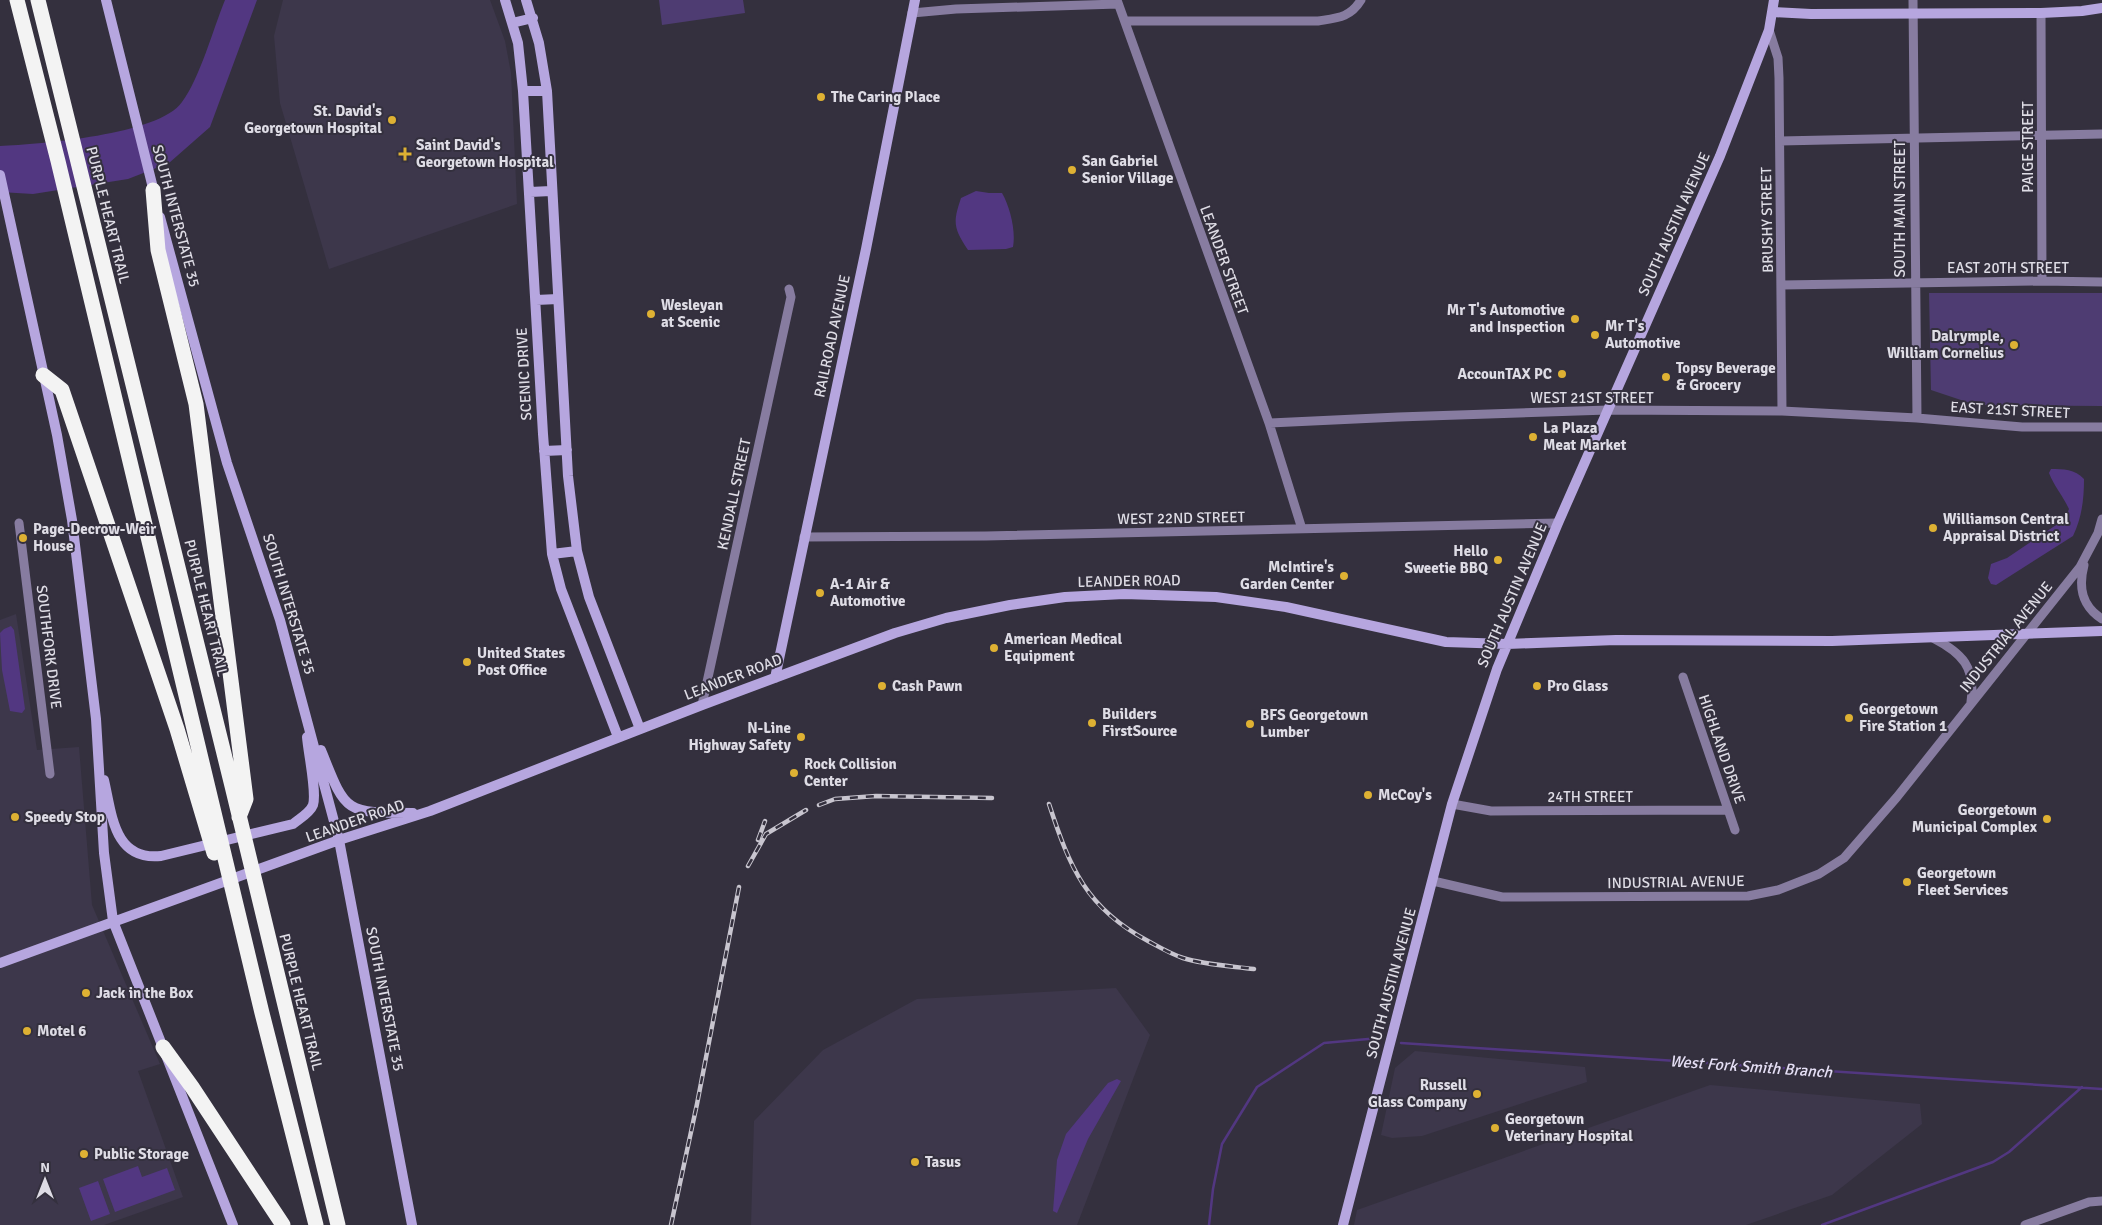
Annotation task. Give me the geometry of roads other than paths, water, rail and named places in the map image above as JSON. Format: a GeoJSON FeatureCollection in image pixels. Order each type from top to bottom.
{"type":"FeatureCollection","features":[{"type":"Feature","properties":{"kind":"highway"},"geometry":{"type":"LineString","coordinates":[[16,0],[262,1013],[316,1225]]}},
{"type":"Feature","properties":{"kind":"highway","name":"PURPLE HEART TRAIL"},"geometry":{"type":"LineString","coordinates":[[38,0],[338,1225]]}},
{"type":"Feature","properties":{"kind":"highway"},"geometry":{"type":"LineString","coordinates":[[153,190],[158,250],[189,370],[202,446],[246,799],[238,818]]}},
{"type":"Feature","properties":{"kind":"highway"},"geometry":{"type":"LineString","coordinates":[[43,375],[62,390],[177,729],[217,863],[229,916],[262,1013]]}},
{"type":"Feature","properties":{"kind":"highway"},"geometry":{"type":"LineString","coordinates":[[163,1047],[192,1087],[283,1225]]}},
{"type":"Feature","properties":{"kind":"highway"},"geometry":{"type":"LineString","coordinates":[[301,1075],[334,1171],[348,1225]]}},
{"type":"Feature","properties":{"kind":"main road","name":"SOUTH INTERSTATE 35"},"geometry":{"type":"LineString","coordinates":[[106,0],[153,190],[227,463],[280,620],[339,840],[412,1225]]}},
{"type":"Feature","properties":{"kind":"main road","name":"SCENIC DRIVE"},"geometry":{"type":"LineString","coordinates":[[505,0],[518,43],[524,91],[544,451],[552,554],[561,589],[618,737]]}},
{"type":"Feature","properties":{"kind":"main road"},"geometry":{"type":"LineString","coordinates":[[526,0],[539,43],[547,91],[568,476],[577,551],[589,597],[640,729]]}},
{"type":"Feature","properties":{"kind":"main road","name":"RAILROAD AVENUE"},"geometry":{"type":"LineString","coordinates":[[775,678],[862,268],[915,0]]}},
{"type":"Feature","properties":{"kind":"main road","name":"SOUTH AUSTIN AVENUE"},"geometry":{"type":"LineString","coordinates":[[1343,1225],[1452,804],[1496,669],[1558,523],[1720,156],[1769,30],[1774,0]]}},
{"type":"Feature","properties":{"kind":"main road"},"geometry":{"type":"LineString","coordinates":[[1773,12],[1913,14],[2082,11],[2102,8]]}},
{"type":"Feature","properties":{"kind":"main road"},"geometry":{"type":"LineString","coordinates":[[512,23],[533,18]]}},
{"type":"Feature","properties":{"kind":"main road"},"geometry":{"type":"LineString","coordinates":[[524,91],[547,91]]}},
{"type":"Feature","properties":{"kind":"main road"},"geometry":{"type":"LineString","coordinates":[[0,175],[11,220],[72,520],[95,711],[104,853],[113,921],[233,1225]]}},
{"type":"Feature","properties":{"kind":"main road"},"geometry":{"type":"LineString","coordinates":[[530,192],[551,191]]}},
{"type":"Feature","properties":{"kind":"main road"},"geometry":{"type":"LineString","coordinates":[[536,300],[558,299]]}},
{"type":"Feature","properties":{"kind":"main road"},"geometry":{"type":"LineString","coordinates":[[544,451],[567,450]]}},
{"type":"Feature","properties":{"kind":"main road"},"geometry":{"type":"LineString","coordinates":[[552,554],[577,551]]}},
{"type":"Feature","properties":{"kind":"main road","name":"LEANDER ROAD"},"geometry":{"type":"LineString","coordinates":[[0,963],[193,892],[287,861],[339,840],[423,813],[618,737],[895,633],[954,616],[1065,597],[1178,594],[1233,599],[1292,608],[1446,642],[1507,644],[1616,640],[1822,641],[2102,632]]}},
{"type":"Feature","properties":{"kind":"main road"},"geometry":{"type":"LineString","coordinates":[[303,702],[342,799],[354,809],[374,813],[423,813]]}},
{"type":"Feature","properties":{"kind":"main road"},"geometry":{"type":"LineString","coordinates":[[97,750],[116,832],[129,849],[147,858],[172,853],[293,824],[308,812],[313,805],[314,793],[303,702]]}},
{"type":"Feature","properties":{"kind":"street"},"geometry":{"type":"LineString","coordinates":[[1125,21],[1318,20],[1343,18],[1351,13],[1361,0]]}},
{"type":"Feature","properties":{"kind":"street","name":"SOUTH MAIN STREET"},"geometry":{"type":"LineString","coordinates":[[1913,0],[1914,283],[1917,418]]}},
{"type":"Feature","properties":{"kind":"street"},"geometry":{"type":"LineString","coordinates":[[912,12],[1117,2]]}},
{"type":"Feature","properties":{"kind":"street","name":"LEANDER STREET"},"geometry":{"type":"LineString","coordinates":[[1117,2],[1268,423],[1302,529]]}},
{"type":"Feature","properties":{"kind":"street","name":"PAIGE STREET"},"geometry":{"type":"LineString","coordinates":[[2041,12],[2042,281]]}},
{"type":"Feature","properties":{"kind":"street","name":"BRUSHY STREET"},"geometry":{"type":"LineString","coordinates":[[1769,30],[1778,58],[1782,411]]}},
{"type":"Feature","properties":{"kind":"street"},"geometry":{"type":"LineString","coordinates":[[1780,141],[2102,134]]}},
{"type":"Feature","properties":{"kind":"street","name":"EAST 20TH STREET"},"geometry":{"type":"LineString","coordinates":[[1782,285],[2042,281],[2102,282]]}},
{"type":"Feature","properties":{"kind":"street","name":"KENDALL STREET"},"geometry":{"type":"LineString","coordinates":[[702,705],[792,297],[790,289]]}},
{"type":"Feature","properties":{"kind":"street","name":"WEST 21ST STREET"},"geometry":{"type":"LineString","coordinates":[[1268,423],[1407,416],[1608,410],[1782,411],[1917,418]]}},
{"type":"Feature","properties":{"kind":"street","name":"EAST 21ST STREET"},"geometry":{"type":"LineString","coordinates":[[1917,418],[2022,427],[2102,428]]}},
{"type":"Feature","properties":{"kind":"street","name":"INDUSTRIAL AVENUE"},"geometry":{"type":"LineString","coordinates":[[1433,881],[1502,897],[1748,896],[1778,890],[1819,874],[1844,858],[1896,797],[2085,559],[2102,519]]}},
{"type":"Feature","properties":{"kind":"street","name":"SOUTHFORK DRIVE"},"geometry":{"type":"LineString","coordinates":[[19,523],[50,774]]}},
{"type":"Feature","properties":{"kind":"street","name":"WEST 22ND STREET"},"geometry":{"type":"LineString","coordinates":[[804,537],[986,536],[1558,523]]}},
{"type":"Feature","properties":{"kind":"street"},"geometry":{"type":"LineString","coordinates":[[2085,559],[2081,575],[2081,594],[2086,605],[2094,614],[2102,619]]}},
{"type":"Feature","properties":{"kind":"street"},"geometry":{"type":"LineString","coordinates":[[1933,638],[1953,648],[1968,668],[1973,689],[1971,702]]}},
{"type":"Feature","properties":{"kind":"street","name":"HIGHLAND DRIVE"},"geometry":{"type":"LineString","coordinates":[[1683,677],[1735,830]]}},
{"type":"Feature","properties":{"kind":"street","name":"24TH STREET"},"geometry":{"type":"LineString","coordinates":[[1452,804],[1491,811],[1728,810]]}},
{"type":"Feature","properties":{"kind":"street"},"geometry":{"type":"LineString","coordinates":[[2025,1225],[2089,1202],[2102,1201]]}},
{"type":"Feature","properties":{"kind":"waterway","name":"West Fork Smith Branch"},"geometry":{"type":"LineString","coordinates":[[1209,1225],[1213,1189],[1222,1144],[1257,1087],[1324,1043],[1379,1038]]}},
{"type":"Feature","properties":{"kind":"waterway","name":"West Fork Smith Branch"},"geometry":{"type":"LineString","coordinates":[[1401,1043],[2102,1089]]}},
{"type":"Feature","properties":{"kind":"waterway"},"geometry":{"type":"LineString","coordinates":[[1822,1225],[1993,1162],[2009,1152],[2082,1087]]}},
{"type":"Feature","properties":{"kind":"railway"},"geometry":{"type":"LineString","coordinates":[[819,805],[835,799],[876,796],[992,798]]}},
{"type":"Feature","properties":{"kind":"railway"},"geometry":{"type":"LineString","coordinates":[[1049,804],[1073,867],[1083,884],[1109,915],[1156,946],[1179,956],[1209,964],[1254,969]]}},
{"type":"Feature","properties":{"kind":"railway"},"geometry":{"type":"LineString","coordinates":[[748,866],[766,834],[806,810]]}},
{"type":"Feature","properties":{"kind":"railway"},"geometry":{"type":"LineString","coordinates":[[758,840],[765,821]]}},
{"type":"Feature","properties":{"kind":"railway"},"geometry":{"type":"LineString","coordinates":[[671,1225],[697,1104],[739,887]]}},
{"type":"Feature","properties":{"kind":"place","name":"The Caring Place"},"geometry":{"type":"Point","coordinates":[821,97]}},
{"type":"Feature","properties":{"kind":"place","name":"St. David's Georgetown Hospital"},"geometry":{"type":"Point","coordinates":[392,120]}},
{"type":"Feature","properties":{"kind":"place","name":"Saint David's Georgetown Hospital"},"geometry":{"type":"Point","coordinates":[405,154]}},
{"type":"Feature","properties":{"kind":"place","name":"San Gabriel Senior Village"},"geometry":{"type":"Point","coordinates":[1072,170]}},
{"type":"Feature","properties":{"kind":"place","name":"Wesleyan at Scenic"},"geometry":{"type":"Point","coordinates":[651,314]}},
{"type":"Feature","properties":{"kind":"place","name":"Mr T's Automotive and Inspection"},"geometry":{"type":"Point","coordinates":[1575,319]}},
{"type":"Feature","properties":{"kind":"place","name":"Mr T's Automotive"},"geometry":{"type":"Point","coordinates":[1595,335]}},
{"type":"Feature","properties":{"kind":"place","name":"Dalrymple, William Cornelius"},"geometry":{"type":"Point","coordinates":[2014,345]}},
{"type":"Feature","properties":{"kind":"place","name":"AccounTAX PC"},"geometry":{"type":"Point","coordinates":[1562,374]}},
{"type":"Feature","properties":{"kind":"place","name":"Topsy Beverage & Grocery"},"geometry":{"type":"Point","coordinates":[1666,377]}},
{"type":"Feature","properties":{"kind":"place","name":"La Plaza Meat Market"},"geometry":{"type":"Point","coordinates":[1533,437]}},
{"type":"Feature","properties":{"kind":"place","name":"Williamson Central Appraisal District"},"geometry":{"type":"Point","coordinates":[1933,528]}},
{"type":"Feature","properties":{"kind":"place","name":"Page-Decrow-Weir House"},"geometry":{"type":"Point","coordinates":[23,538]}},
{"type":"Feature","properties":{"kind":"place","name":"Hello Sweetie BBQ"},"geometry":{"type":"Point","coordinates":[1498,560]}},
{"type":"Feature","properties":{"kind":"place","name":"McIntire's Garden Center"},"geometry":{"type":"Point","coordinates":[1344,576]}},
{"type":"Feature","properties":{"kind":"place","name":"A-1 Air & Automotive"},"geometry":{"type":"Point","coordinates":[820,593]}},
{"type":"Feature","properties":{"kind":"place","name":"American Medical Equipment"},"geometry":{"type":"Point","coordinates":[994,648]}},
{"type":"Feature","properties":{"kind":"place","name":"United States Post Office"},"geometry":{"type":"Point","coordinates":[467,662]}},
{"type":"Feature","properties":{"kind":"place","name":"Cash Pawn"},"geometry":{"type":"Point","coordinates":[882,686]}},
{"type":"Feature","properties":{"kind":"place","name":"Pro Glass"},"geometry":{"type":"Point","coordinates":[1537,686]}},
{"type":"Feature","properties":{"kind":"place","name":"Georgetown Fire Station 1"},"geometry":{"type":"Point","coordinates":[1849,718]}},
{"type":"Feature","properties":{"kind":"place","name":"Builders FirstSource"},"geometry":{"type":"Point","coordinates":[1092,723]}},
{"type":"Feature","properties":{"kind":"place","name":"BFS Georgetown Lumber"},"geometry":{"type":"Point","coordinates":[1250,724]}},
{"type":"Feature","properties":{"kind":"place","name":"N-Line Highway Safety"},"geometry":{"type":"Point","coordinates":[801,737]}},
{"type":"Feature","properties":{"kind":"place","name":"Rock Collision Center"},"geometry":{"type":"Point","coordinates":[794,773]}},
{"type":"Feature","properties":{"kind":"place","name":"McCoy's"},"geometry":{"type":"Point","coordinates":[1368,795]}},
{"type":"Feature","properties":{"kind":"place","name":"Speedy Stop"},"geometry":{"type":"Point","coordinates":[15,817]}},
{"type":"Feature","properties":{"kind":"place","name":"Georgetown Municipal Complex"},"geometry":{"type":"Point","coordinates":[2047,819]}},
{"type":"Feature","properties":{"kind":"place","name":"Georgetown Fleet Services"},"geometry":{"type":"Point","coordinates":[1907,882]}},
{"type":"Feature","properties":{"kind":"place","name":"Jack in the Box"},"geometry":{"type":"Point","coordinates":[86,993]}},
{"type":"Feature","properties":{"kind":"place","name":"Motel 6"},"geometry":{"type":"Point","coordinates":[27,1031]}},
{"type":"Feature","properties":{"kind":"place","name":"Russell Glass Company"},"geometry":{"type":"Point","coordinates":[1477,1094]}},
{"type":"Feature","properties":{"kind":"place","name":"Georgetown Veterinary Hospital"},"geometry":{"type":"Point","coordinates":[1495,1128]}},
{"type":"Feature","properties":{"kind":"place","name":"Public Storage"},"geometry":{"type":"Point","coordinates":[84,1154]}},
{"type":"Feature","properties":{"kind":"place","name":"Tasus"},"geometry":{"type":"Point","coordinates":[915,1162]}}]}
